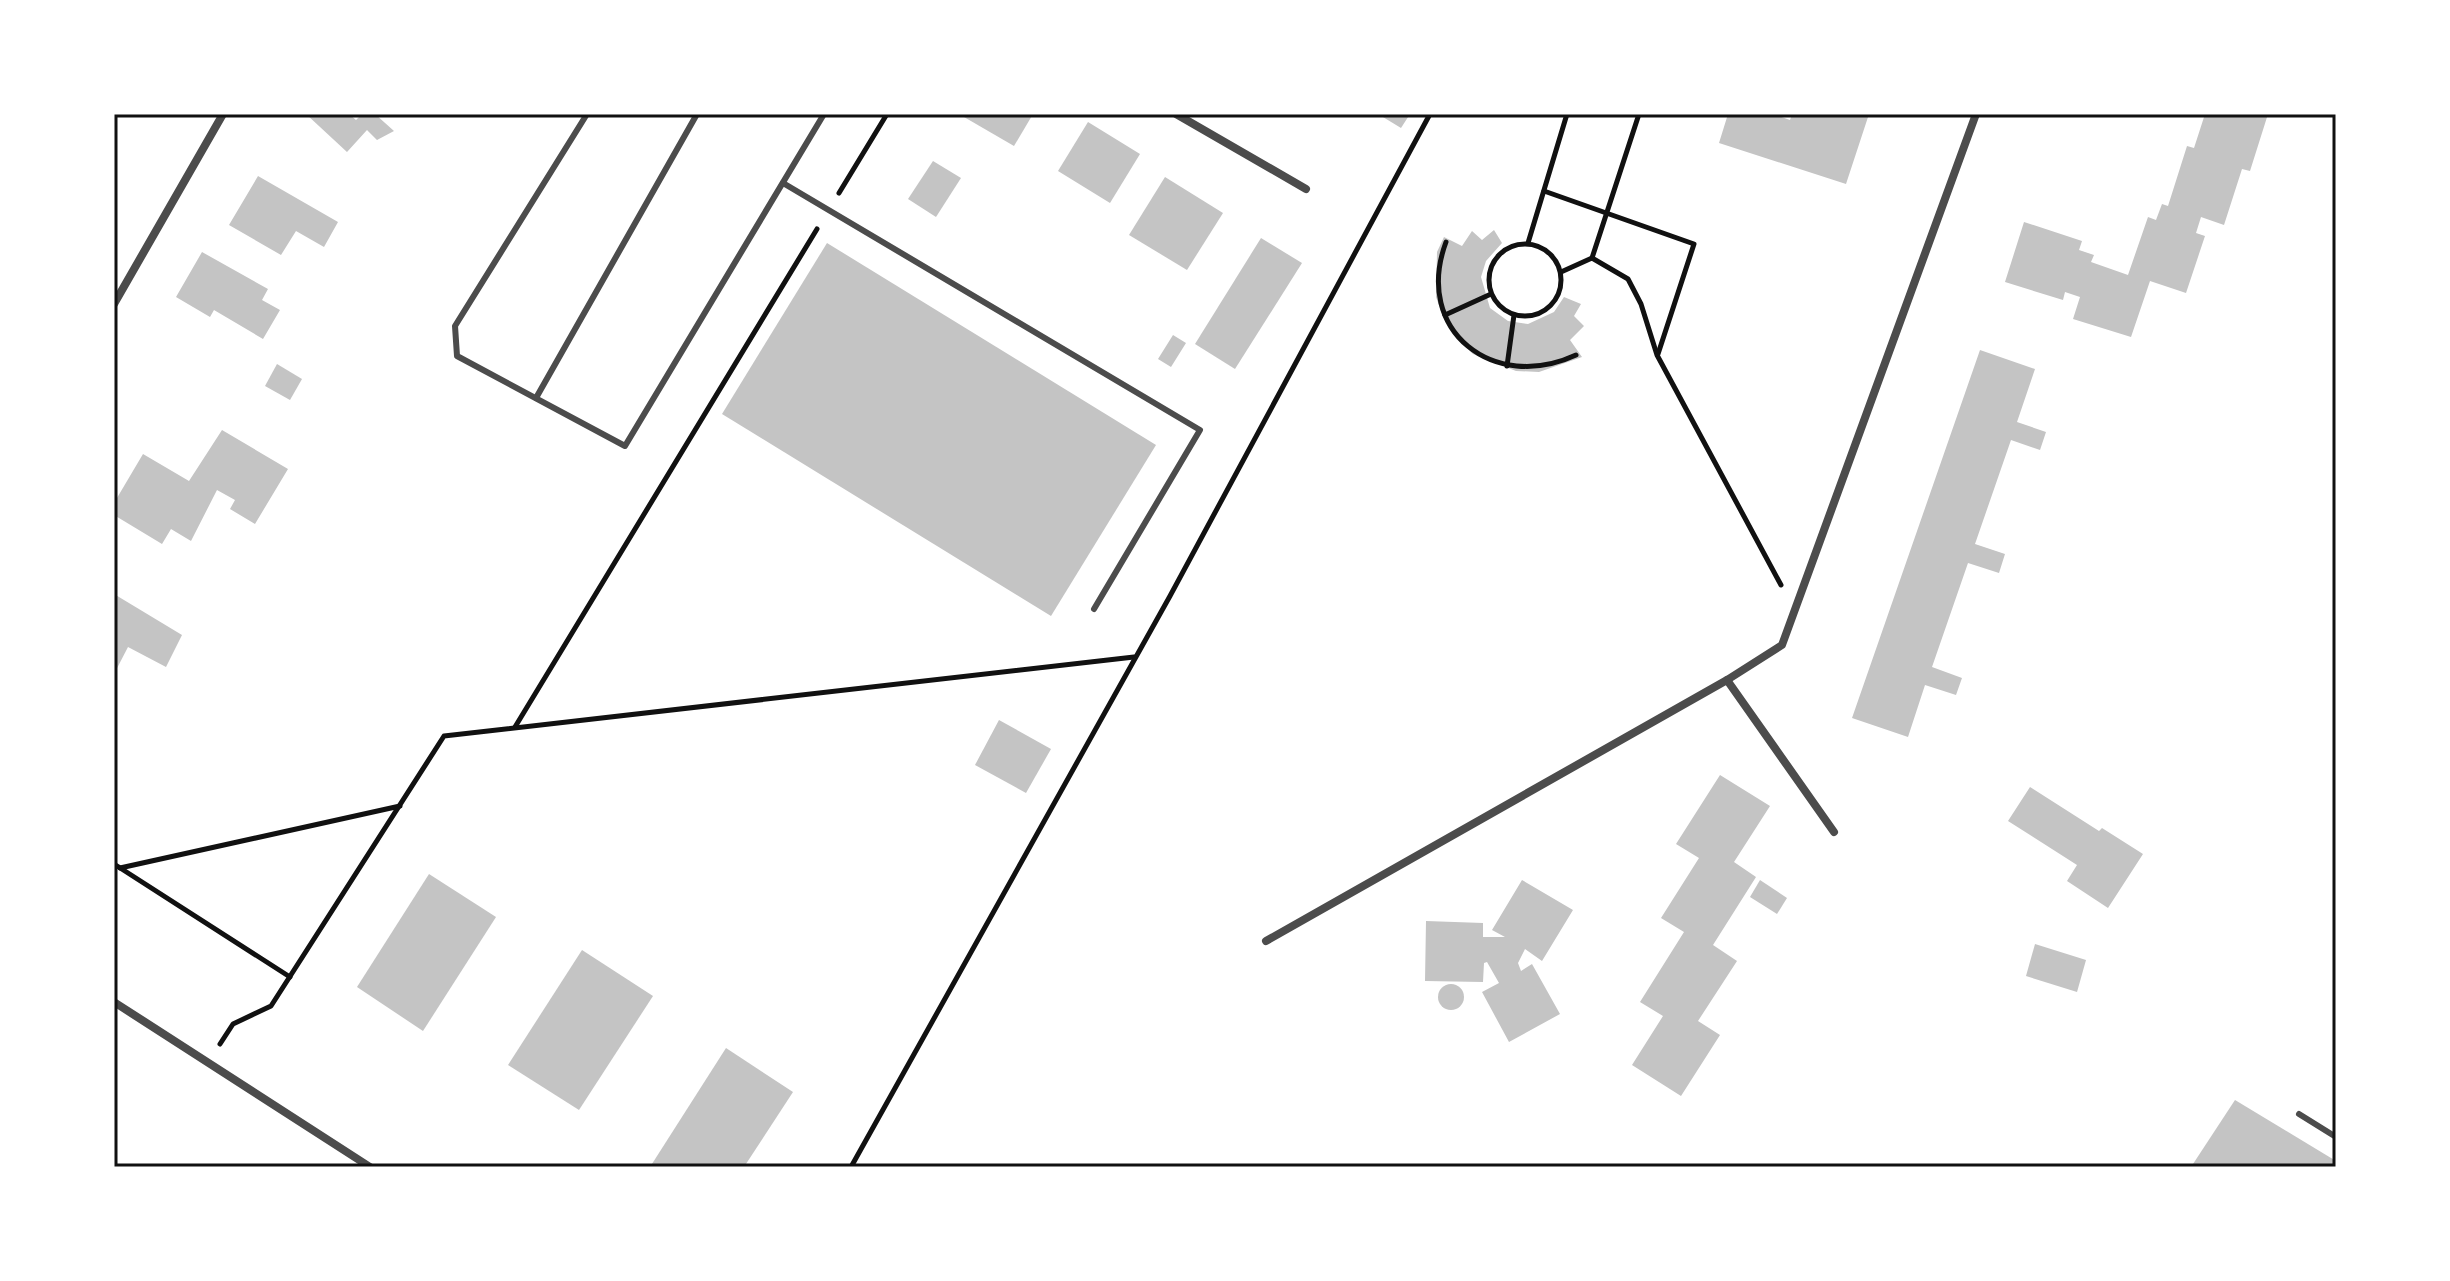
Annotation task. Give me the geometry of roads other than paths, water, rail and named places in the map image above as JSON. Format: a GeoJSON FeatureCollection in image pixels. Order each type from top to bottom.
{"type":"FeatureCollection","features":[{"type":"Feature","properties":{"kind":"street"},"geometry":{"type":"LineString","coordinates":[[114,304],[223,114]]}},
{"type":"Feature","properties":{"kind":"street"},"geometry":{"type":"LineString","coordinates":[[1176,114],[1306,189]]}},
{"type":"Feature","properties":{"kind":"street"},"geometry":{"type":"LineString","coordinates":[[1266,941],[1727,680],[1782,645],[1976,114]]}},
{"type":"Feature","properties":{"kind":"street"},"geometry":{"type":"LineString","coordinates":[[1727,680],[1834,832]]}},
{"type":"Feature","properties":{"kind":"street"},"geometry":{"type":"LineString","coordinates":[[114,1002],[370,1167]]}},
{"type":"Feature","properties":{"kind":"lane"},"geometry":{"type":"LineString","coordinates":[[587,114],[455,326],[457,356],[625,446],[824,114]]}},
{"type":"Feature","properties":{"kind":"lane"},"geometry":{"type":"LineString","coordinates":[[536,398],[697,114]]}},
{"type":"Feature","properties":{"kind":"lane"},"geometry":{"type":"LineString","coordinates":[[783,183],[1200,430],[1094,609]]}},
{"type":"Feature","properties":{"kind":"lane"},"geometry":{"type":"LineString","coordinates":[[2299,1114],[2336,1137]]}}]}
